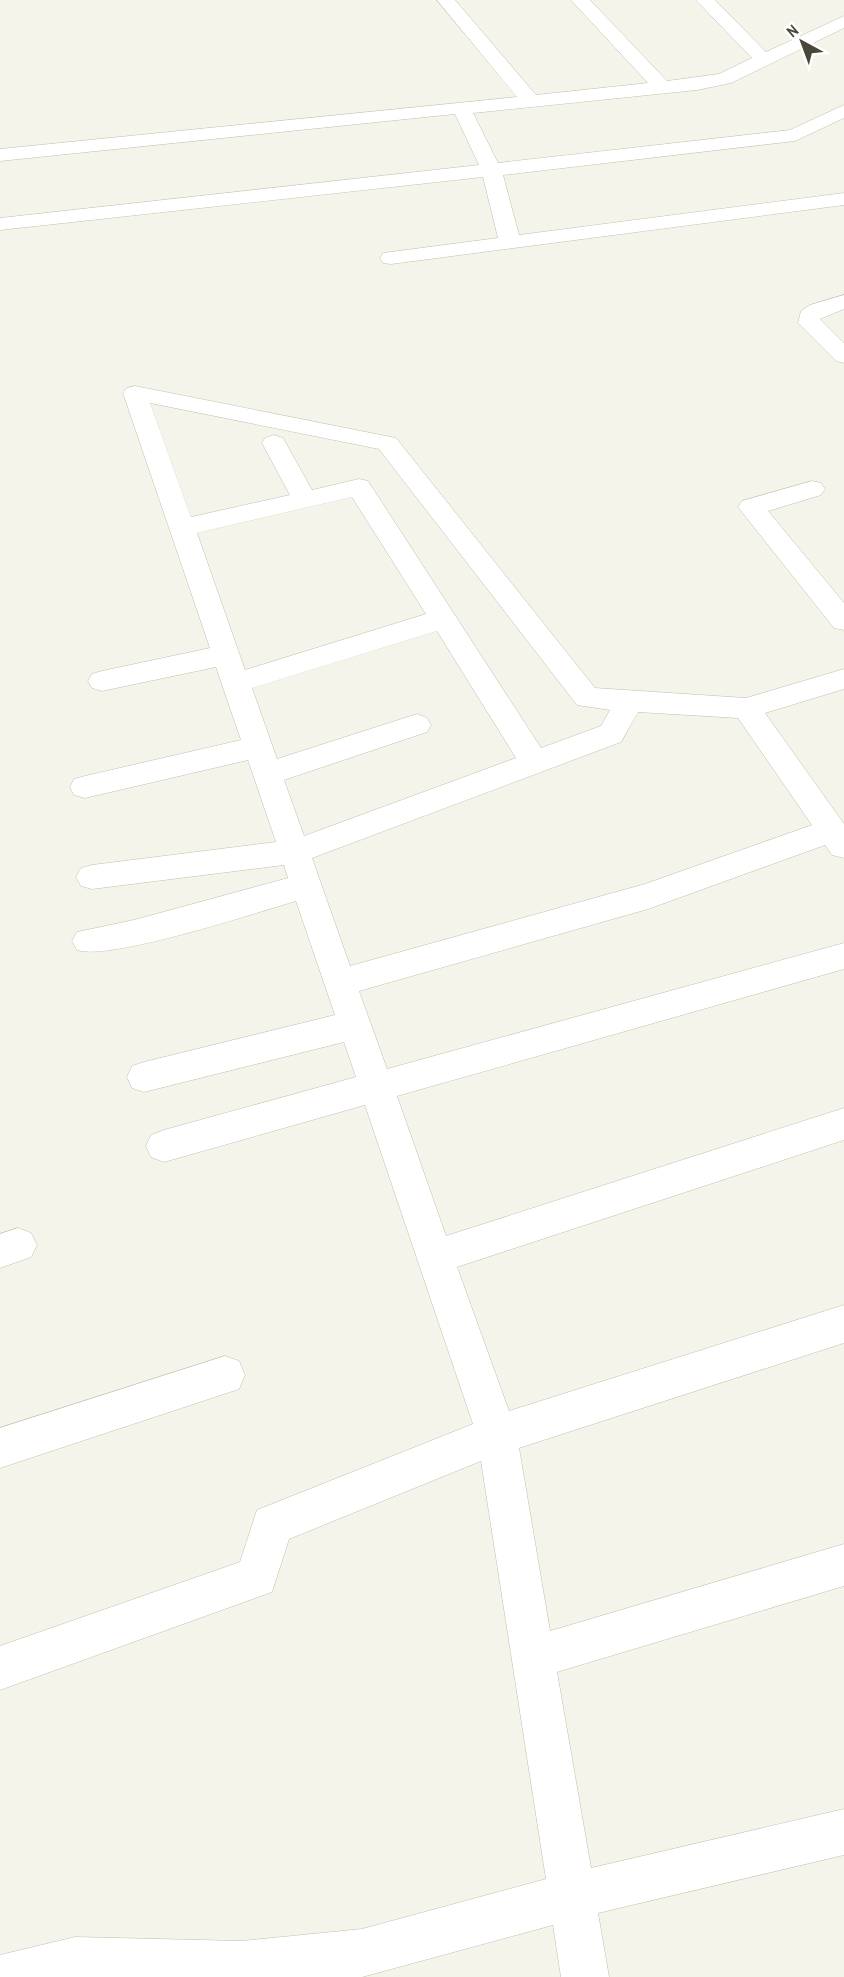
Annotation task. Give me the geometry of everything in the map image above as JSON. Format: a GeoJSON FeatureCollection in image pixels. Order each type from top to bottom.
{"type":"FeatureCollection","features":[{"type":"Feature","properties":{"kind":"street"},"geometry":{"type":"LineString","coordinates":[[446,0],[530,100]]}},
{"type":"Feature","properties":{"kind":"street"},"geometry":{"type":"LineString","coordinates":[[580,0],[662,87]]}},
{"type":"Feature","properties":{"kind":"street"},"geometry":{"type":"LineString","coordinates":[[705,0],[765,61]]}},
{"type":"Feature","properties":{"kind":"street"},"geometry":{"type":"LineString","coordinates":[[0,155],[724,79],[765,61],[844,20],[830,6]]}},
{"type":"Feature","properties":{"kind":"street"},"geometry":{"type":"LineString","coordinates":[[461,107],[492,171],[510,242]]}},
{"type":"Feature","properties":{"kind":"street"},"geometry":{"type":"LineString","coordinates":[[0,224],[492,171],[795,135],[844,111]]}},
{"type":"Feature","properties":{"kind":"street"},"geometry":{"type":"LineString","coordinates":[[391,258],[844,199]]}},
{"type":"Feature","properties":{"kind":"street"},"geometry":{"type":"LineString","coordinates":[[844,302],[818,310],[809,316],[809,323],[844,356]]}},
{"type":"Feature","properties":{"kind":"street"},"geometry":{"type":"LineString","coordinates":[[585,1977],[497,1435],[135,393],[387,443],[587,698],[746,708],[844,680]]}},
{"type":"Feature","properties":{"kind":"street"},"geometry":{"type":"LineString","coordinates":[[274,443],[305,499]]}},
{"type":"Feature","properties":{"kind":"street"},"geometry":{"type":"LineString","coordinates":[[182,528],[359,487],[535,763]]}},
{"type":"Feature","properties":{"kind":"street"},"geometry":{"type":"LineString","coordinates":[[812,489],[751,507],[844,621]]}},
{"type":"Feature","properties":{"kind":"street"},"geometry":{"type":"LineString","coordinates":[[102,681],[230,669],[443,619]]}},
{"type":"Feature","properties":{"kind":"street"},"geometry":{"type":"LineString","coordinates":[[92,877],[294,852],[611,734],[629,701]]}},
{"type":"Feature","properties":{"kind":"street"},"geometry":{"type":"LineString","coordinates":[[339,982],[648,896],[838,838],[746,708]]}},
{"type":"Feature","properties":{"kind":"street"},"geometry":{"type":"LineString","coordinates":[[85,787],[262,760],[417,725]]}},
{"type":"Feature","properties":{"kind":"street"},"geometry":{"type":"LineString","coordinates":[[88,941],[134,933],[306,886]]}},
{"type":"Feature","properties":{"kind":"street"},"geometry":{"type":"LineString","coordinates":[[165,1146],[844,956]]}},
{"type":"Feature","properties":{"kind":"street"},"geometry":{"type":"LineString","coordinates":[[144,1077],[354,1025]]}},
{"type":"Feature","properties":{"kind":"street"},"geometry":{"type":"LineString","coordinates":[[435,1257],[844,1124]]}},
{"type":"Feature","properties":{"kind":"street"},"geometry":{"type":"LineString","coordinates":[[0,1668],[257,1577],[272,1525],[497,1435],[844,1324]]}},
{"type":"Feature","properties":{"kind":"street"},"geometry":{"type":"LineString","coordinates":[[0,1448],[225,1375]]}},
{"type":"Feature","properties":{"kind":"street"},"geometry":{"type":"LineString","coordinates":[[533,1658],[844,1565]]}},
{"type":"Feature","properties":{"kind":"street"},"geometry":{"type":"LineString","coordinates":[[6,1977],[75,1961],[363,1965],[572,1896],[844,1832]]}}]}
